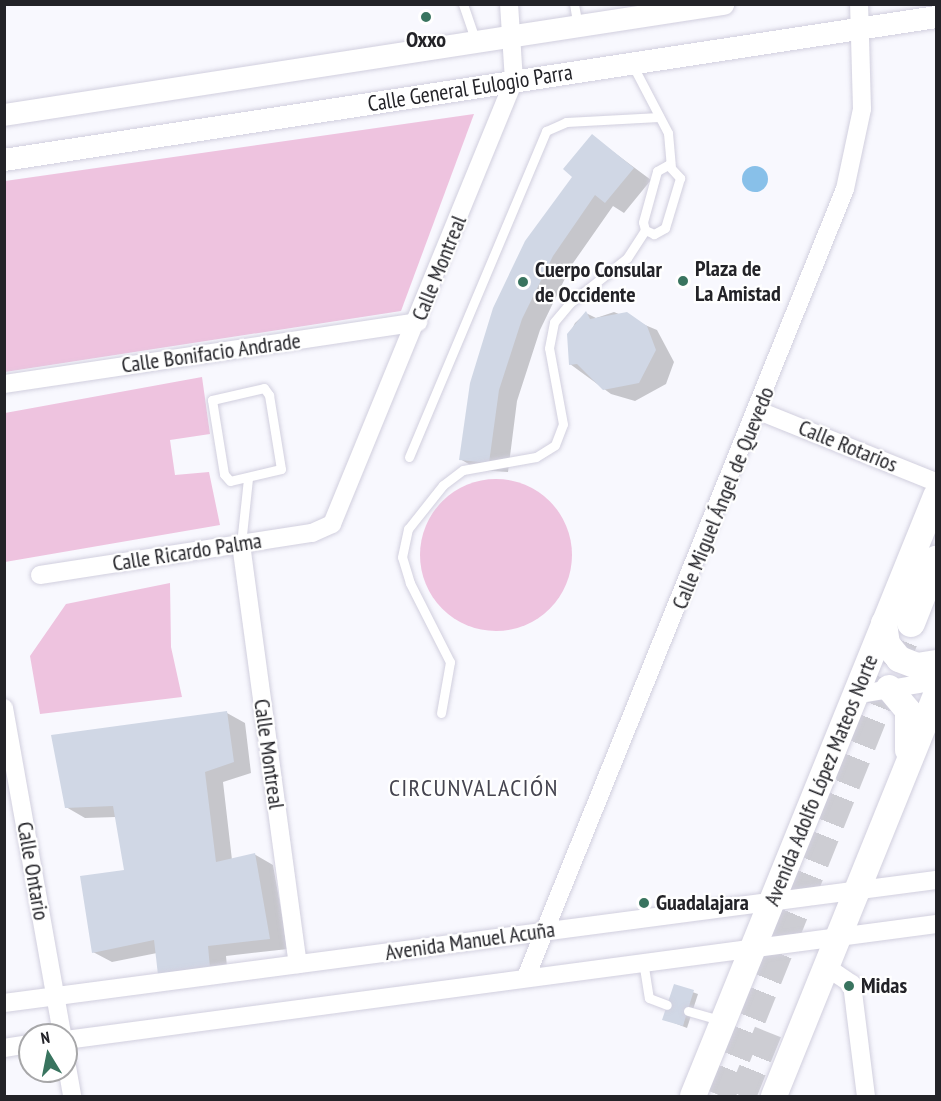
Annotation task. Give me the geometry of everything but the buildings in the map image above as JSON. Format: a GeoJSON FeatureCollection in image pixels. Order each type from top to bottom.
{"type":"FeatureCollection","features":[{"type":"Feature","properties":{"kind":"main road","name":"Avenida Adolfo López Mateos Norte"},"geometry":{"type":"LineString","coordinates":[[915,622],[936,496]]}},
{"type":"Feature","properties":{"kind":"main road","name":"Avenida Adolfo López Mateos Norte"},"geometry":{"type":"LineString","coordinates":[[698,1090],[723,1021],[855,695],[915,622],[936,560]]}},
{"type":"Feature","properties":{"kind":"main road"},"geometry":{"type":"LineString","coordinates":[[915,622],[887,644],[899,659],[917,666],[936,663]]}},
{"type":"Feature","properties":{"kind":"main road"},"geometry":{"type":"LineString","coordinates":[[889,688],[908,711],[908,765]]}},
{"type":"Feature","properties":{"kind":"main road"},"geometry":{"type":"LineString","coordinates":[[774,1096],[828,968],[936,696]]}},
{"type":"Feature","properties":{"kind":"street","name":"Calle Montreal"},"geometry":{"type":"LineString","coordinates":[[332,524],[418,322],[514,81],[514,36],[509,4]]}},
{"type":"Feature","properties":{"kind":"street","name":"Calle General Eulogio Parra"},"geometry":{"type":"LineString","coordinates":[[4,115],[514,36],[576,16],[723,4]]}},
{"type":"Feature","properties":{"kind":"street","name":"Calle Miguel Ángel de Quevedo"},"geometry":{"type":"LineString","coordinates":[[526,977],[759,411],[845,189],[862,109],[862,29],[859,4]]}},
{"type":"Feature","properties":{"kind":"street","name":"Calle General Eulogio Parra"},"geometry":{"type":"LineString","coordinates":[[4,160],[936,17]]}},
{"type":"Feature","properties":{"kind":"street","name":"Calle Bonifacio Andrade"},"geometry":{"type":"LineString","coordinates":[[4,384],[418,322]]}},
{"type":"Feature","properties":{"kind":"street","name":"Calle Rotarios"},"geometry":{"type":"LineString","coordinates":[[759,411],[936,482]]}},
{"type":"Feature","properties":{"kind":"street","name":"Calle Ricardo Palma"},"geometry":{"type":"LineString","coordinates":[[40,575],[312,532],[332,524]]}},
{"type":"Feature","properties":{"kind":"street","name":"Calle Montreal"},"geometry":{"type":"LineString","coordinates":[[241,544],[297,964]]}},
{"type":"Feature","properties":{"kind":"street"},"geometry":{"type":"LineString","coordinates":[[855,695],[936,681]]}},
{"type":"Feature","properties":{"kind":"street","name":"Calle Ontario"},"geometry":{"type":"LineString","coordinates":[[4,708],[10,775],[60,1023]]}},
{"type":"Feature","properties":{"kind":"street","name":"Avenida Manuel Acuña"},"geometry":{"type":"LineString","coordinates":[[4,1003],[936,880]]}},
{"type":"Feature","properties":{"kind":"street","name":"Avenida Manuel Acuña"},"geometry":{"type":"LineString","coordinates":[[78,1038],[526,977],[839,939],[936,924]]}},
{"type":"Feature","properties":{"kind":"street"},"geometry":{"type":"LineString","coordinates":[[828,968],[852,984],[866,1096]]}},
{"type":"Feature","properties":{"kind":"lane"},"geometry":{"type":"LineString","coordinates":[[463,4],[476,42]]}},
{"type":"Feature","properties":{"kind":"lane"},"geometry":{"type":"LineString","coordinates":[[632,64],[670,142],[671,166],[680,178],[665,228],[659,234],[645,230]]}},
{"type":"Feature","properties":{"kind":"lane"},"geometry":{"type":"LineString","coordinates":[[409,457],[546,131],[566,122],[659,117]]}},
{"type":"Feature","properties":{"kind":"lane"},"geometry":{"type":"LineString","coordinates":[[441,713],[450,662],[410,583],[402,557],[408,529],[443,485],[463,471],[536,458],[555,445],[563,424],[549,348],[554,322],[570,303],[627,258],[645,230],[657,171],[671,166]]}},
{"type":"Feature","properties":{"kind":"lane"},"geometry":{"type":"LineString","coordinates":[[264,388],[269,395],[281,469],[248,479],[230,481],[224,474],[212,400],[264,388]]}},
{"type":"Feature","properties":{"kind":"lane"},"geometry":{"type":"LineString","coordinates":[[241,544],[248,479]]}},
{"type":"Feature","properties":{"kind":"lane"},"geometry":{"type":"LineString","coordinates":[[643,962],[649,998],[667,1005]]}},
{"type":"Feature","properties":{"kind":"lane"},"geometry":{"type":"LineString","coordinates":[[688,1011],[723,1021]]}},
{"type":"Feature","properties":{"kind":"shaded area"},"geometry":{"type":"Polygon","coordinates":[[[474,114],[401,311],[5,372],[5,181],[474,114]]]}},
{"type":"Feature","properties":{"kind":"shaded area"},"geometry":{"type":"Polygon","coordinates":[[[202,377],[210,434],[170,440],[175,475],[209,472],[220,525],[5,562],[5,413],[202,377]]]}},
{"type":"Feature","properties":{"kind":"shaded area"},"geometry":{"type":"Polygon","coordinates":[[[496,479],[511,480],[525,485],[550,501],[566,526],[571,540],[571,570],[566,584],[550,609],[525,625],[511,630],[496,631],[481,630],[467,625],[442,609],[426,584],[421,570],[420,555],[421,540],[426,526],[442,501],[467,485],[481,480],[496,479]]]}},
{"type":"Feature","properties":{"kind":"shaded area"},"geometry":{"type":"Polygon","coordinates":[[[170,583],[171,647],[182,697],[40,714],[30,656],[66,604],[170,583]]]}},
{"type":"Feature","properties":{"kind":"water"},"geometry":{"type":"Polygon","coordinates":[[[755,166],[764,170],[768,179],[764,188],[755,192],[746,188],[742,179],[746,170],[755,166]]]}},
{"type":"Feature","properties":{"kind":"tunnel"},"geometry":{"type":"LineString","coordinates":[[721,1096],[911,623]]}},
{"type":"Feature","properties":{"kind":"tunnel"},"geometry":{"type":"LineString","coordinates":[[742,1096],[768,1032]]}},
{"type":"Feature","properties":{"kind":"place","name":"Oxxo"},"geometry":{"type":"Point","coordinates":[426,17]}},
{"type":"Feature","properties":{"kind":"place","name":"Plaza de La Amistad"},"geometry":{"type":"Point","coordinates":[683,281]}},
{"type":"Feature","properties":{"kind":"place","name":"Cuerpo Consular de Occidente"},"geometry":{"type":"Point","coordinates":[523,282]}},
{"type":"Feature","properties":{"kind":"place","name":"Guadalajara"},"geometry":{"type":"Point","coordinates":[644,903]}},
{"type":"Feature","properties":{"kind":"place","name":"Midas"},"geometry":{"type":"Point","coordinates":[849,986]}},
{"type":"Feature","properties":{"kind":"district","name":"CIRCUNVALACIÓN"},"geometry":{"type":"Point","coordinates":[474,788]}}]}
